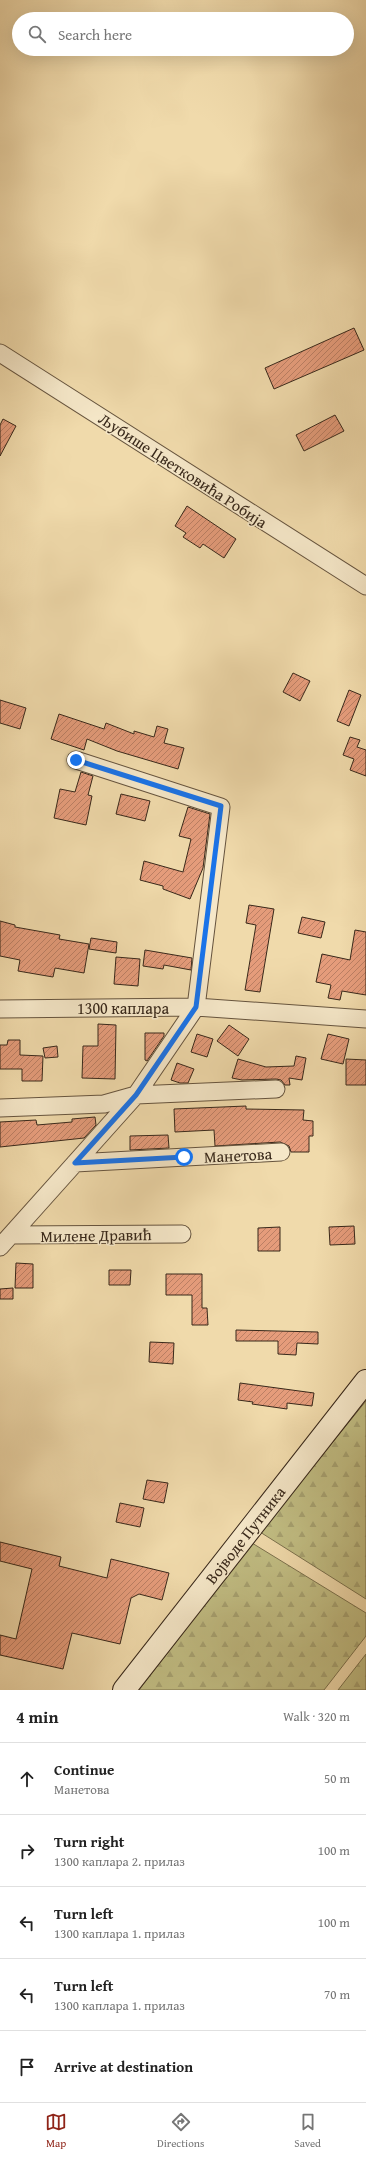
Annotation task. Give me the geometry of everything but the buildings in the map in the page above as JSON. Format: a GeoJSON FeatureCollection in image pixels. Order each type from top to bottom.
{"type":"FeatureCollection","features":[{"type":"Feature","properties":{"kind":"street","name":"Љубише Цветковића Робија"},"geometry":{"type":"LineString","coordinates":[[0,353],[366,586]]}},
{"type":"Feature","properties":{"kind":"street"},"geometry":{"type":"LineString","coordinates":[[5,1241],[136,1095],[196,1007],[221,806],[76,760]]}},
{"type":"Feature","properties":{"kind":"street","name":"1300 каплара"},"geometry":{"type":"LineString","coordinates":[[0,1009],[196,1007],[366,1019]]}},
{"type":"Feature","properties":{"kind":"street"},"geometry":{"type":"LineString","coordinates":[[0,1108],[104,1104],[136,1095],[276,1089]]}},
{"type":"Feature","properties":{"kind":"street","name":"Манетова"},"geometry":{"type":"LineString","coordinates":[[75,1163],[281,1152]]}},
{"type":"Feature","properties":{"kind":"street","name":"Милене Дравић"},"geometry":{"type":"LineString","coordinates":[[5,1241],[182,1234]]}},
{"type":"Feature","properties":{"kind":"street","name":"Војводе Путника"},"geometry":{"type":"LineString","coordinates":[[124,1690],[366,1381]]}},
{"type":"Feature","properties":{"kind":"green space"},"geometry":{"type":"Polygon","coordinates":[[[366,1401],[366,1599],[260,1532],[366,1401]]]}},
{"type":"Feature","properties":{"kind":"green space"},"geometry":{"type":"Polygon","coordinates":[[[252,1543],[366,1613],[366,1636],[324,1690],[139,1690],[252,1543]]]}},
{"type":"Feature","properties":{"kind":"green space"},"geometry":{"type":"Polygon","coordinates":[[[366,1654],[366,1690],[338,1690],[366,1654]]]}},
{"type":"Feature","properties":{"kind":"route"},"geometry":{"type":"LineString","coordinates":[[76,760],[221,806],[196,1007],[136,1095],[75,1163],[184,1157]]}}]}
